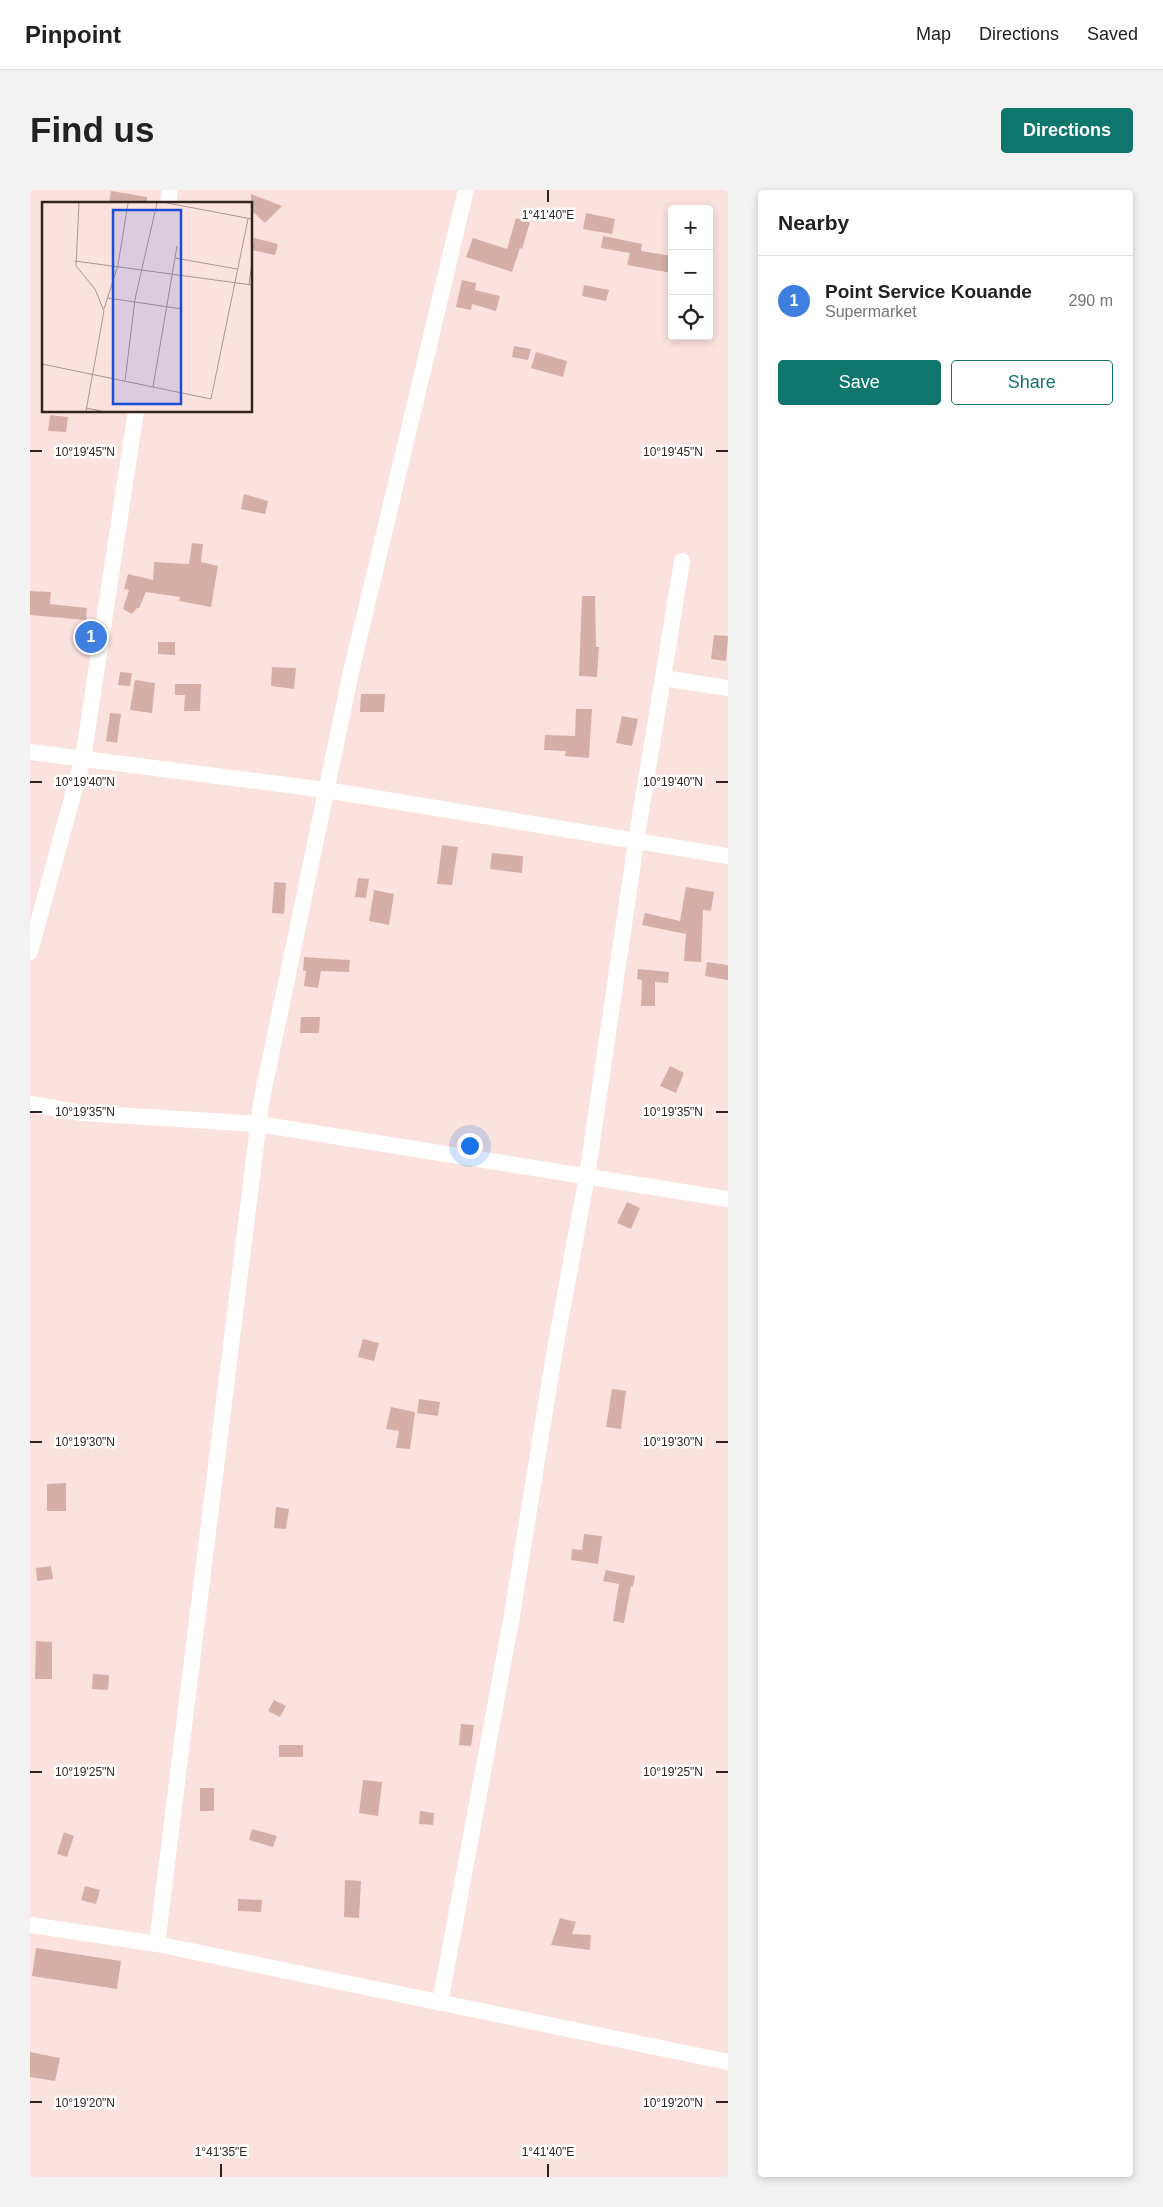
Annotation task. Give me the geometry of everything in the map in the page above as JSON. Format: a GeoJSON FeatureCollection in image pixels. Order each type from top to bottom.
{"type":"FeatureCollection","features":[{"type":"Feature","properties":{"kind":"street"},"geometry":{"type":"LineString","coordinates":[[157,1944],[258,1124],[351,672],[466,190]]}},
{"type":"Feature","properties":{"kind":"street"},"geometry":{"type":"LineString","coordinates":[[30,952],[83,758],[136,412]]}},
{"type":"Feature","properties":{"kind":"street"},"geometry":{"type":"LineString","coordinates":[[440,2003],[510,1621],[555,1349],[587,1176],[636,842],[682,561]]}},
{"type":"Feature","properties":{"kind":"street"},"geometry":{"type":"LineString","coordinates":[[663,678],[728,688]]}},
{"type":"Feature","properties":{"kind":"street"},"geometry":{"type":"LineString","coordinates":[[30,752],[326,790],[728,856]]}},
{"type":"Feature","properties":{"kind":"street"},"geometry":{"type":"LineString","coordinates":[[30,1104],[82,1113],[258,1124],[728,1198]]}},
{"type":"Feature","properties":{"kind":"street"},"geometry":{"type":"LineString","coordinates":[[30,1925],[157,1944],[728,2062]]}},
{"type":"Feature","properties":{"kind":"building"},"geometry":{"type":"Polygon","coordinates":[[[111,191],[147,197],[147,202],[109,202],[111,191]]]}},
{"type":"Feature","properties":{"kind":"building"},"geometry":{"type":"Polygon","coordinates":[[[251,194],[282,206],[265,223],[252,211],[251,194]]]}},
{"type":"Feature","properties":{"kind":"building"},"geometry":{"type":"Polygon","coordinates":[[[586,213],[615,219],[612,234],[583,229],[586,213]]]}},
{"type":"Feature","properties":{"kind":"building"},"geometry":{"type":"Polygon","coordinates":[[[516,218],[530,222],[522,249],[520,248],[512,272],[466,257],[473,238],[507,249],[516,218]]]}},
{"type":"Feature","properties":{"kind":"building"},"geometry":{"type":"Polygon","coordinates":[[[603,236],[642,244],[641,251],[668,255],[668,272],[627,265],[630,253],[601,248],[603,236]]]}},
{"type":"Feature","properties":{"kind":"building"},"geometry":{"type":"Polygon","coordinates":[[[254,238],[278,244],[275,255],[252,250],[254,238]]]}},
{"type":"Feature","properties":{"kind":"building"},"geometry":{"type":"Polygon","coordinates":[[[462,280],[476,283],[475,290],[500,296],[496,311],[472,304],[471,310],[456,307],[462,280]]]}},
{"type":"Feature","properties":{"kind":"building"},"geometry":{"type":"Polygon","coordinates":[[[584,285],[609,290],[606,301],[582,296],[584,285]]]}},
{"type":"Feature","properties":{"kind":"building"},"geometry":{"type":"Polygon","coordinates":[[[514,346],[531,349],[528,360],[512,357],[514,346]]]}},
{"type":"Feature","properties":{"kind":"building"},"geometry":{"type":"Polygon","coordinates":[[[536,352],[567,361],[563,377],[531,368],[536,352]]]}},
{"type":"Feature","properties":{"kind":"building"},"geometry":{"type":"Polygon","coordinates":[[[50,415],[68,417],[66,432],[48,431],[50,415]]]}},
{"type":"Feature","properties":{"kind":"building"},"geometry":{"type":"Polygon","coordinates":[[[244,494],[268,501],[265,514],[241,509],[244,494]]]}},
{"type":"Feature","properties":{"kind":"building"},"geometry":{"type":"Polygon","coordinates":[[[192,543],[203,544],[201,562],[218,566],[211,607],[179,601],[180,597],[146,592],[139,608],[132,614],[123,609],[129,590],[124,589],[128,574],[153,580],[154,562],[189,564],[192,543]]]}},
{"type":"Feature","properties":{"kind":"building"},"geometry":{"type":"Polygon","coordinates":[[[30,591],[51,592],[50,604],[87,608],[86,620],[30,615],[30,591]]]}},
{"type":"Feature","properties":{"kind":"building"},"geometry":{"type":"Polygon","coordinates":[[[582,596],[595,596],[596,647],[599,647],[597,677],[579,676],[582,596]]]}},
{"type":"Feature","properties":{"kind":"building"},"geometry":{"type":"Polygon","coordinates":[[[714,635],[728,636],[726,661],[711,659],[714,635]]]}},
{"type":"Feature","properties":{"kind":"building"},"geometry":{"type":"Polygon","coordinates":[[[158,642],[175,642],[175,655],[158,654],[158,642]]]}},
{"type":"Feature","properties":{"kind":"building"},"geometry":{"type":"Polygon","coordinates":[[[272,667],[296,668],[294,689],[271,686],[272,667]]]}},
{"type":"Feature","properties":{"kind":"building"},"geometry":{"type":"Polygon","coordinates":[[[120,672],[132,673],[130,686],[118,685],[120,672]]]}},
{"type":"Feature","properties":{"kind":"building"},"geometry":{"type":"Polygon","coordinates":[[[135,680],[155,683],[152,713],[130,710],[135,680]]]}},
{"type":"Feature","properties":{"kind":"building"},"geometry":{"type":"Polygon","coordinates":[[[175,684],[201,684],[200,711],[184,711],[185,695],[175,695],[175,684]]]}},
{"type":"Feature","properties":{"kind":"building"},"geometry":{"type":"Polygon","coordinates":[[[361,694],[385,694],[384,712],[360,712],[361,694]]]}},
{"type":"Feature","properties":{"kind":"building"},"geometry":{"type":"Polygon","coordinates":[[[576,709],[592,709],[589,758],[565,756],[566,751],[544,750],[545,735],[575,736],[576,709]]]}},
{"type":"Feature","properties":{"kind":"building"},"geometry":{"type":"Polygon","coordinates":[[[110,713],[121,714],[117,743],[106,741],[110,713]]]}},
{"type":"Feature","properties":{"kind":"building"},"geometry":{"type":"Polygon","coordinates":[[[622,716],[638,719],[632,746],[616,743],[622,716]]]}},
{"type":"Feature","properties":{"kind":"building"},"geometry":{"type":"Polygon","coordinates":[[[442,845],[458,847],[452,885],[437,884],[442,845]]]}},
{"type":"Feature","properties":{"kind":"building"},"geometry":{"type":"Polygon","coordinates":[[[492,853],[523,856],[522,873],[490,869],[492,853]]]}},
{"type":"Feature","properties":{"kind":"building"},"geometry":{"type":"Polygon","coordinates":[[[358,878],[369,879],[366,898],[355,897],[358,878]]]}},
{"type":"Feature","properties":{"kind":"building"},"geometry":{"type":"Polygon","coordinates":[[[274,882],[286,883],[284,914],[272,913],[274,882]]]}},
{"type":"Feature","properties":{"kind":"building"},"geometry":{"type":"Polygon","coordinates":[[[686,887],[714,892],[711,911],[703,910],[701,962],[684,961],[686,934],[642,925],[645,913],[680,921],[686,887]]]}},
{"type":"Feature","properties":{"kind":"building"},"geometry":{"type":"Polygon","coordinates":[[[374,890],[394,894],[389,925],[369,921],[374,890]]]}},
{"type":"Feature","properties":{"kind":"building"},"geometry":{"type":"Polygon","coordinates":[[[304,957],[350,960],[349,972],[321,971],[318,988],[304,986],[306,971],[303,971],[304,957]]]}},
{"type":"Feature","properties":{"kind":"building"},"geometry":{"type":"Polygon","coordinates":[[[707,962],[728,965],[728,980],[705,976],[707,962]]]}},
{"type":"Feature","properties":{"kind":"building"},"geometry":{"type":"Polygon","coordinates":[[[638,969],[669,972],[668,983],[655,982],[655,1006],[641,1006],[642,980],[637,979],[638,969]]]}},
{"type":"Feature","properties":{"kind":"building"},"geometry":{"type":"Polygon","coordinates":[[[301,1017],[320,1017],[319,1033],[300,1033],[301,1017]]]}},
{"type":"Feature","properties":{"kind":"building"},"geometry":{"type":"Polygon","coordinates":[[[670,1066],[684,1073],[676,1093],[660,1086],[670,1066]]]}},
{"type":"Feature","properties":{"kind":"building"},"geometry":{"type":"Polygon","coordinates":[[[627,1202],[640,1208],[631,1229],[617,1223],[627,1202]]]}},
{"type":"Feature","properties":{"kind":"building"},"geometry":{"type":"Polygon","coordinates":[[[363,1339],[379,1343],[374,1361],[358,1357],[363,1339]]]}},
{"type":"Feature","properties":{"kind":"building"},"geometry":{"type":"Polygon","coordinates":[[[612,1389],[626,1391],[621,1429],[606,1427],[612,1389]]]}},
{"type":"Feature","properties":{"kind":"building"},"geometry":{"type":"Polygon","coordinates":[[[419,1399],[440,1402],[438,1416],[417,1413],[419,1399]]]}},
{"type":"Feature","properties":{"kind":"building"},"geometry":{"type":"Polygon","coordinates":[[[391,1407],[415,1412],[410,1449],[396,1448],[399,1431],[386,1429],[391,1407]]]}},
{"type":"Feature","properties":{"kind":"building"},"geometry":{"type":"Polygon","coordinates":[[[66,1483],[66,1511],[47,1511],[47,1484],[66,1483]]]}},
{"type":"Feature","properties":{"kind":"building"},"geometry":{"type":"Polygon","coordinates":[[[276,1507],[289,1509],[286,1529],[274,1528],[276,1507]]]}},
{"type":"Feature","properties":{"kind":"building"},"geometry":{"type":"Polygon","coordinates":[[[584,1534],[602,1536],[598,1564],[571,1560],[572,1549],[582,1550],[584,1534]]]}},
{"type":"Feature","properties":{"kind":"building"},"geometry":{"type":"Polygon","coordinates":[[[51,1566],[53,1579],[37,1581],[36,1568],[51,1566]]]}},
{"type":"Feature","properties":{"kind":"building"},"geometry":{"type":"Polygon","coordinates":[[[606,1570],[635,1576],[633,1587],[631,1586],[624,1623],[613,1621],[619,1584],[603,1581],[606,1570]]]}},
{"type":"Feature","properties":{"kind":"building"},"geometry":{"type":"Polygon","coordinates":[[[36,1641],[52,1642],[52,1679],[35,1679],[36,1641]]]}},
{"type":"Feature","properties":{"kind":"building"},"geometry":{"type":"Polygon","coordinates":[[[93,1674],[109,1675],[108,1690],[92,1689],[93,1674]]]}},
{"type":"Feature","properties":{"kind":"building"},"geometry":{"type":"Polygon","coordinates":[[[274,1700],[286,1706],[280,1717],[268,1711],[274,1700]]]}},
{"type":"Feature","properties":{"kind":"building"},"geometry":{"type":"Polygon","coordinates":[[[461,1724],[474,1725],[471,1746],[459,1745],[461,1724]]]}},
{"type":"Feature","properties":{"kind":"building"},"geometry":{"type":"Polygon","coordinates":[[[279,1745],[303,1745],[303,1757],[279,1757],[279,1745]]]}},
{"type":"Feature","properties":{"kind":"building"},"geometry":{"type":"Polygon","coordinates":[[[363,1780],[382,1782],[378,1816],[359,1813],[363,1780]]]}},
{"type":"Feature","properties":{"kind":"building"},"geometry":{"type":"Polygon","coordinates":[[[200,1788],[214,1788],[214,1811],[200,1811],[200,1788]]]}},
{"type":"Feature","properties":{"kind":"building"},"geometry":{"type":"Polygon","coordinates":[[[420,1811],[434,1813],[433,1825],[419,1824],[420,1811]]]}},
{"type":"Feature","properties":{"kind":"building"},"geometry":{"type":"Polygon","coordinates":[[[252,1829],[277,1836],[273,1847],[249,1840],[252,1829]]]}},
{"type":"Feature","properties":{"kind":"building"},"geometry":{"type":"Polygon","coordinates":[[[64,1832],[74,1836],[67,1857],[57,1854],[64,1832]]]}},
{"type":"Feature","properties":{"kind":"building"},"geometry":{"type":"Polygon","coordinates":[[[345,1880],[361,1881],[359,1918],[344,1917],[345,1880]]]}},
{"type":"Feature","properties":{"kind":"building"},"geometry":{"type":"Polygon","coordinates":[[[85,1886],[100,1890],[96,1904],[81,1900],[85,1886]]]}},
{"type":"Feature","properties":{"kind":"building"},"geometry":{"type":"Polygon","coordinates":[[[238,1899],[262,1900],[261,1912],[238,1911],[238,1899]]]}},
{"type":"Feature","properties":{"kind":"building"},"geometry":{"type":"Polygon","coordinates":[[[560,1918],[576,1922],[572,1934],[591,1935],[590,1950],[551,1945],[560,1918]]]}},
{"type":"Feature","properties":{"kind":"building"},"geometry":{"type":"Polygon","coordinates":[[[36,1948],[121,1961],[117,1989],[32,1976],[36,1948]]]}},
{"type":"Feature","properties":{"kind":"building"},"geometry":{"type":"Polygon","coordinates":[[[30,2052],[60,2058],[55,2081],[30,2077],[30,2052]]]}},
{"type":"Feature","properties":{"kind":"place","name":"Point Service Kouande"},"geometry":{"type":"Point","coordinates":[91,637]}}]}
